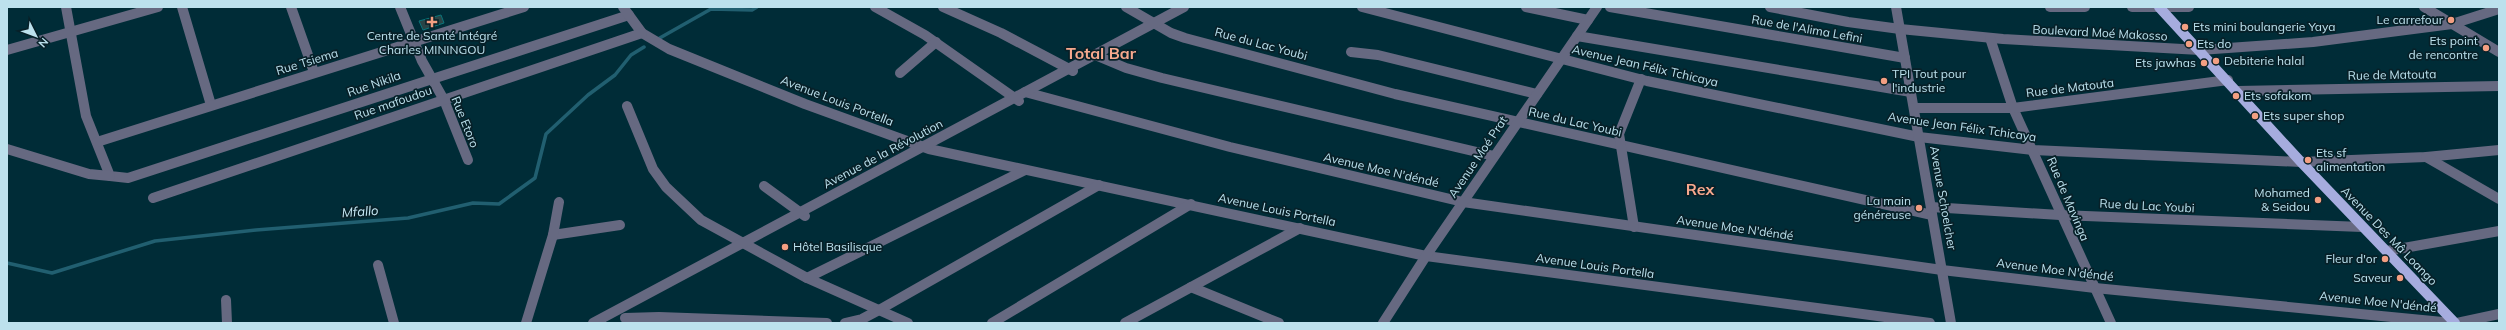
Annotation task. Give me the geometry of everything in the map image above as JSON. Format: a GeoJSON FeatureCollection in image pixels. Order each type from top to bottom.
{"type":"FeatureCollection","features":[{"type":"Feature","properties":{"kind":"main road","name":"Avenue Des Mâ Loango"},"geometry":{"type":"LineString","coordinates":[[2160,7],[2301,162],[2455,323]]}},
{"type":"Feature","properties":{"kind":"street"},"geometry":{"type":"LineString","coordinates":[[7,149],[89,174],[110,176],[86,116],[66,7]]}},
{"type":"Feature","properties":{"kind":"street"},"geometry":{"type":"LineString","coordinates":[[7,50],[158,7]]}},
{"type":"Feature","properties":{"kind":"street"},"geometry":{"type":"LineString","coordinates":[[182,7],[212,105]]}},
{"type":"Feature","properties":{"kind":"street"},"geometry":{"type":"LineString","coordinates":[[291,7],[314,72]]}},
{"type":"Feature","properties":{"kind":"street","name":"Rue Etoro"},"geometry":{"type":"LineString","coordinates":[[400,7],[431,79],[444,100],[468,160]]}},
{"type":"Feature","properties":{"kind":"street","name":"Rue Tsiema"},"geometry":{"type":"LineString","coordinates":[[97,142],[314,72],[415,42],[524,7]]}},
{"type":"Feature","properties":{"kind":"street","name":"Avenue Moe N'déndé"},"geometry":{"type":"LineString","coordinates":[[875,7],[936,42],[1022,96],[1463,202],[1942,270],[2095,288],[2455,323],[2499,314]]}},
{"type":"Feature","properties":{"kind":"street"},"geometry":{"type":"LineString","coordinates":[[943,7],[1001,33],[1071,70]]}},
{"type":"Feature","properties":{"kind":"street","name":"Rue du Lac Youbi"},"geometry":{"type":"LineString","coordinates":[[1126,7],[1185,38],[1395,94],[1621,146],[1932,211],[2362,227]]}},
{"type":"Feature","properties":{"kind":"street","name":"Avenue de la Révolution"},"geometry":{"type":"LineString","coordinates":[[603,323],[624,315],[745,245],[1098,56],[1184,7]]}},
{"type":"Feature","properties":{"kind":"street","name":"Avenue de la Révolution"},"geometry":{"type":"LineString","coordinates":[[1156,24],[1194,7]]}},
{"type":"Feature","properties":{"kind":"street","name":"Avenue Jean Félix Tchicaya"},"geometry":{"type":"LineString","coordinates":[[1362,7],[1641,79],[1919,137],[2033,150],[2301,162],[2426,157],[2499,150]]}},
{"type":"Feature","properties":{"kind":"street"},"geometry":{"type":"LineString","coordinates":[[1526,7],[1588,20]]}},
{"type":"Feature","properties":{"kind":"street","name":"Avenue Moé Prat"},"geometry":{"type":"LineString","coordinates":[[1383,323],[1426,256],[1597,7]]}},
{"type":"Feature","properties":{"kind":"street","name":"Rue de l'Alima Lefini"},"geometry":{"type":"LineString","coordinates":[[1610,7],[1905,58]]}},
{"type":"Feature","properties":{"kind":"street","name":"Boulevard Moé Makosso"},"geometry":{"type":"LineString","coordinates":[[1770,7],[1848,22],[1900,29],[1990,38],[2200,50],[2313,42],[2452,24],[2499,9]]}},
{"type":"Feature","properties":{"kind":"street","name":"Avenue Schoelcher"},"geometry":{"type":"LineString","coordinates":[[1896,7],[1951,323]]}},
{"type":"Feature","properties":{"kind":"street"},"geometry":{"type":"LineString","coordinates":[[2050,7],[2085,7]]}},
{"type":"Feature","properties":{"kind":"street"},"geometry":{"type":"LineString","coordinates":[[2132,7],[2189,7]]}},
{"type":"Feature","properties":{"kind":"street"},"geometry":{"type":"LineString","coordinates":[[2424,7],[2499,52]]}},
{"type":"Feature","properties":{"kind":"street"},"geometry":{"type":"LineString","coordinates":[[626,11],[642,33]]}},
{"type":"Feature","properties":{"kind":"street","name":"Rue Nikila"},"geometry":{"type":"LineString","coordinates":[[110,176],[128,178],[148,173],[431,79],[626,11]]}},
{"type":"Feature","properties":{"kind":"street","name":"Rue mafoudou"},"geometry":{"type":"LineString","coordinates":[[153,198],[642,33]]}},
{"type":"Feature","properties":{"kind":"street","name":"Avenue Louis Portella"},"geometry":{"type":"LineString","coordinates":[[642,33],[669,49],[805,104],[926,148],[1191,204],[1426,256],[1930,323]]}},
{"type":"Feature","properties":{"kind":"street"},"geometry":{"type":"LineString","coordinates":[[1577,36],[1911,92]]}},
{"type":"Feature","properties":{"kind":"street","name":"Rue de Mavinga"},"geometry":{"type":"LineString","coordinates":[[1990,38],[2001,77],[2013,108],[2033,150],[2060,215],[2111,323]]}},
{"type":"Feature","properties":{"kind":"street"},"geometry":{"type":"LineString","coordinates":[[900,73],[936,42]]}},
{"type":"Feature","properties":{"kind":"street"},"geometry":{"type":"LineString","coordinates":[[1351,52],[1391,58],[1537,94]]}},
{"type":"Feature","properties":{"kind":"street"},"geometry":{"type":"LineString","coordinates":[[1098,56],[1130,68],[1177,80],[1375,126],[1494,156]]}},
{"type":"Feature","properties":{"kind":"street"},"geometry":{"type":"LineString","coordinates":[[1634,227],[1624,174],[1619,134],[1641,79]]}},
{"type":"Feature","properties":{"kind":"street","name":"Rue de Matouta"},"geometry":{"type":"LineString","coordinates":[[1914,108],[2013,108],[2228,80]]}},
{"type":"Feature","properties":{"kind":"street","name":"Rue de Matouta"},"geometry":{"type":"LineString","coordinates":[[2238,91],[2499,86]]}},
{"type":"Feature","properties":{"kind":"street"},"geometry":{"type":"LineString","coordinates":[[627,106],[653,169],[666,187],[701,220],[807,278],[908,323]]}},
{"type":"Feature","properties":{"kind":"street"},"geometry":{"type":"LineString","coordinates":[[2426,157],[2499,199]]}},
{"type":"Feature","properties":{"kind":"street"},"geometry":{"type":"LineString","coordinates":[[807,278],[1025,170]]}},
{"type":"Feature","properties":{"kind":"street"},"geometry":{"type":"LineString","coordinates":[[844,323],[862,319],[879,310],[1099,185]]}},
{"type":"Feature","properties":{"kind":"street"},"geometry":{"type":"LineString","coordinates":[[764,186],[803,214]]}},
{"type":"Feature","properties":{"kind":"street"},"geometry":{"type":"LineString","coordinates":[[526,323],[553,234],[558,202]]}},
{"type":"Feature","properties":{"kind":"street"},"geometry":{"type":"LineString","coordinates":[[992,323],[1191,204]]}},
{"type":"Feature","properties":{"kind":"street"},"geometry":{"type":"LineString","coordinates":[[553,234],[620,226]]}},
{"type":"Feature","properties":{"kind":"street"},"geometry":{"type":"LineString","coordinates":[[1125,323],[1300,228]]}},
{"type":"Feature","properties":{"kind":"street"},"geometry":{"type":"LineString","coordinates":[[2387,251],[2499,231]]}},
{"type":"Feature","properties":{"kind":"street"},"geometry":{"type":"LineString","coordinates":[[378,265],[394,323]]}},
{"type":"Feature","properties":{"kind":"street"},"geometry":{"type":"LineString","coordinates":[[1190,287],[1279,323]]}},
{"type":"Feature","properties":{"kind":"street"},"geometry":{"type":"LineString","coordinates":[[226,300],[227,323]]}},
{"type":"Feature","properties":{"kind":"street"},"geometry":{"type":"LineString","coordinates":[[624,315],[827,323]]}},
{"type":"Feature","properties":{"kind":"street","name":"Avenue de la Révolution"},"geometry":{"type":"LineString","coordinates":[[593,323],[624,315]]}},
{"type":"Feature","properties":{"kind":"building","name":"Centre de Santé Intégré Charles MININGOU"},"geometry":{"type":"Polygon","coordinates":[[[441,15],[444,23],[423,30],[419,21],[441,15]]]}},
{"type":"Feature","properties":{"kind":"waterway","name":"Mfallo"},"geometry":{"type":"LineString","coordinates":[[658,39],[711,9],[752,10],[757,7]]}},
{"type":"Feature","properties":{"kind":"waterway","name":"Mfallo"},"geometry":{"type":"LineString","coordinates":[[7,263],[52,273],[155,241],[256,230],[408,218],[473,203],[499,204],[535,178],[546,134],[588,95],[615,75],[631,55],[644,47]]}},
{"type":"Feature","properties":{"kind":"place","name":"Le carrefour"},"geometry":{"type":"Point","coordinates":[2451,20]}},
{"type":"Feature","properties":{"kind":"place","name":"Centre de Santé Intégré Charles MININGOU"},"geometry":{"type":"Point","coordinates":[432,22]}},
{"type":"Feature","properties":{"kind":"place","name":"Ets mini boulangerie Yaya"},"geometry":{"type":"Point","coordinates":[2185,27]}},
{"type":"Feature","properties":{"kind":"place","name":"Ets do"},"geometry":{"type":"Point","coordinates":[2189,44]}},
{"type":"Feature","properties":{"kind":"place","name":"Ets point de rencontre"},"geometry":{"type":"Point","coordinates":[2486,48]}},
{"type":"Feature","properties":{"kind":"place","name":"Debiterie halal"},"geometry":{"type":"Point","coordinates":[2216,61]}},
{"type":"Feature","properties":{"kind":"place","name":"Ets jawhas"},"geometry":{"type":"Point","coordinates":[2204,63]}},
{"type":"Feature","properties":{"kind":"place","name":"TPI Tout pour l'industrie"},"geometry":{"type":"Point","coordinates":[1884,81]}},
{"type":"Feature","properties":{"kind":"place","name":"Ets sofakom"},"geometry":{"type":"Point","coordinates":[2236,96]}},
{"type":"Feature","properties":{"kind":"place","name":"Ets super shop"},"geometry":{"type":"Point","coordinates":[2255,116]}},
{"type":"Feature","properties":{"kind":"place","name":"Ets sf alimentation"},"geometry":{"type":"Point","coordinates":[2308,160]}},
{"type":"Feature","properties":{"kind":"place","name":"Mohamed & Seidou"},"geometry":{"type":"Point","coordinates":[2318,200]}},
{"type":"Feature","properties":{"kind":"place","name":"La main généreuse"},"geometry":{"type":"Point","coordinates":[1919,208]}},
{"type":"Feature","properties":{"kind":"place","name":"Hôtel Basilisque"},"geometry":{"type":"Point","coordinates":[785,247]}},
{"type":"Feature","properties":{"kind":"place","name":"Fleur d'or"},"geometry":{"type":"Point","coordinates":[2385,259]}},
{"type":"Feature","properties":{"kind":"place","name":"Saveur"},"geometry":{"type":"Point","coordinates":[2400,278]}},
{"type":"Feature","properties":{"kind":"district","name":"Total Bar"},"geometry":{"type":"Point","coordinates":[1101,53]}},
{"type":"Feature","properties":{"kind":"district","name":"Rex"},"geometry":{"type":"Point","coordinates":[1700,189]}}]}
